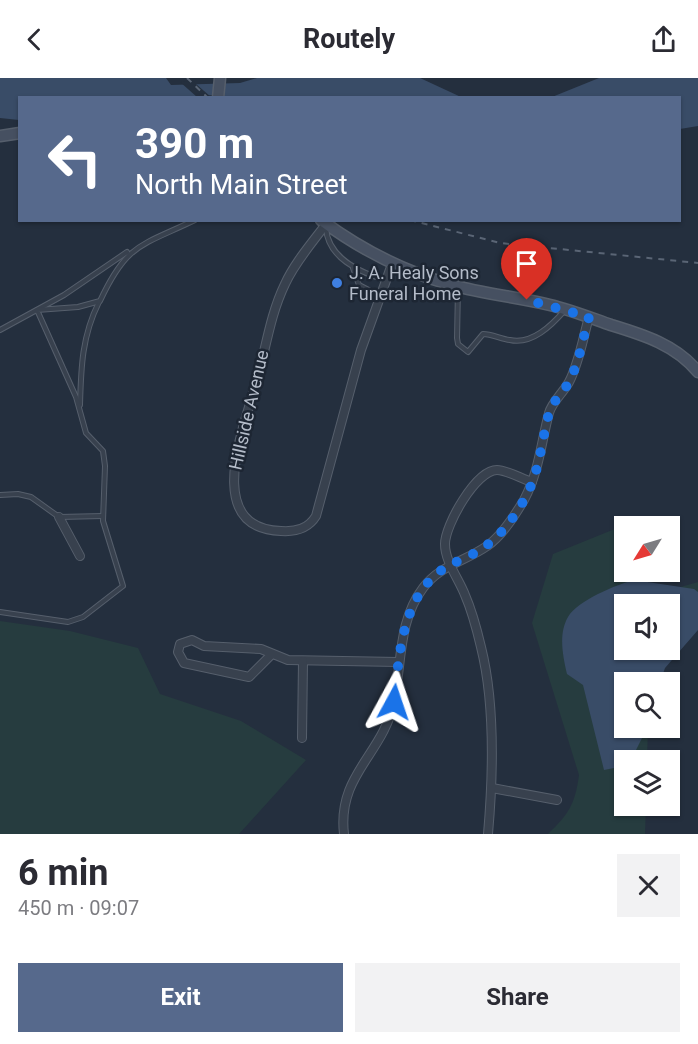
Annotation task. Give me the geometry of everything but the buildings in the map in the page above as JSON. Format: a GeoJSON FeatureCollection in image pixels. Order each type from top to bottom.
{"type":"FeatureCollection","features":[{"type":"Feature","properties":{"kind":"main road"},"geometry":{"type":"LineString","coordinates":[[218,96],[220,80]]}},
{"type":"Feature","properties":{"kind":"main road"},"geometry":{"type":"LineString","coordinates":[[0,136],[18,133]]}},
{"type":"Feature","properties":{"kind":"main road"},"geometry":{"type":"LineString","coordinates":[[324,222],[392,264],[458,287],[566,310],[631,330],[665,345],[684,357],[698,372]]}},
{"type":"Feature","properties":{"kind":"street","name":"Hillside Avenue"},"geometry":{"type":"LineString","coordinates":[[324,222],[284,285],[269,327],[239,438],[235,460],[234,490],[242,513],[255,526],[271,531],[292,531],[307,527],[316,516],[361,350],[392,264]]}},
{"type":"Feature","properties":{"kind":"street"},"geometry":{"type":"LineString","coordinates":[[344,834],[342,818],[344,797],[386,724],[394,702],[398,662],[405,627],[415,602],[423,587],[450,564],[489,545],[499,536],[524,500],[539,466],[550,410],[569,381],[589,317]]}},
{"type":"Feature","properties":{"kind":"street"},"geometry":{"type":"LineString","coordinates":[[488,834],[492,788],[490,717],[482,650],[466,596],[444,546],[448,525],[460,505],[486,474],[498,470],[532,482]]}},
{"type":"Feature","properties":{"kind":"street"},"geometry":{"type":"LineString","coordinates":[[59,517],[80,556]]}},
{"type":"Feature","properties":{"kind":"street"},"geometry":{"type":"LineString","coordinates":[[272,654],[249,678],[184,663],[178,651],[180,644],[192,640],[204,646],[261,649],[303,661],[398,662]]}},
{"type":"Feature","properties":{"kind":"street"},"geometry":{"type":"LineString","coordinates":[[302,738],[303,661]]}},
{"type":"Feature","properties":{"kind":"street"},"geometry":{"type":"LineString","coordinates":[[492,788],[557,800]]}},
{"type":"Feature","properties":{"kind":"lane"},"geometry":{"type":"LineString","coordinates":[[0,330],[37,310],[135,248],[191,222]]}},
{"type":"Feature","properties":{"kind":"lane"},"geometry":{"type":"LineString","coordinates":[[324,222],[327,240],[352,268],[359,285],[380,296]]}},
{"type":"Feature","properties":{"kind":"lane"},"geometry":{"type":"LineString","coordinates":[[80,411],[81,354],[88,325],[119,264],[135,248]]}},
{"type":"Feature","properties":{"kind":"lane"},"geometry":{"type":"LineString","coordinates":[[352,268],[385,280]]}},
{"type":"Feature","properties":{"kind":"lane"},"geometry":{"type":"LineString","coordinates":[[458,287],[458,345],[468,352],[483,334],[519,342],[527,339],[552,325],[566,310]]}},
{"type":"Feature","properties":{"kind":"lane"},"geometry":{"type":"LineString","coordinates":[[37,310],[78,307],[100,301]]}},
{"type":"Feature","properties":{"kind":"lane"},"geometry":{"type":"LineString","coordinates":[[0,612],[68,622],[83,617],[123,586],[103,516],[105,466],[103,451],[86,433],[80,411],[37,310]]}},
{"type":"Feature","properties":{"kind":"lane"},"geometry":{"type":"LineString","coordinates":[[0,495],[18,494],[31,497],[59,517],[103,516]]}},
{"type":"Feature","properties":{"kind":"green space"},"geometry":{"type":"Polygon","coordinates":[[[614,529],[614,582],[633,582],[632,594],[614,594],[614,660],[624,660],[624,672],[614,672],[614,738],[648,738],[647,750],[614,750],[614,816],[646,816],[645,834],[548,834],[570,808],[579,775],[532,623],[553,554],[614,529]]]}},
{"type":"Feature","properties":{"kind":"green space"},"geometry":{"type":"Polygon","coordinates":[[[698,582],[698,598],[680,602],[680,594],[656,594],[698,582]]]}},
{"type":"Feature","properties":{"kind":"green space"},"geometry":{"type":"Polygon","coordinates":[[[0,621],[70,631],[138,648],[160,694],[241,721],[306,760],[239,834],[0,834],[0,621]]]}},
{"type":"Feature","properties":{"kind":"water"},"geometry":{"type":"Polygon","coordinates":[[[0,78],[166,78],[171,85],[240,83],[257,78],[420,78],[459,96],[18,96],[18,120],[0,118],[0,78]]]}},
{"type":"Feature","properties":{"kind":"water"},"geometry":{"type":"Polygon","coordinates":[[[599,78],[698,78],[698,126],[681,129],[681,96],[554,96],[599,78]]]}},
{"type":"Feature","properties":{"kind":"water"},"geometry":{"type":"Polygon","coordinates":[[[628,582],[647,582],[694,589],[698,592],[698,630],[680,651],[680,594],[614,594],[614,660],[672,660],[664,672],[614,672],[614,738],[642,738],[636,750],[614,750],[614,768],[604,770],[583,685],[567,674],[562,645],[563,631],[568,617],[580,605],[608,589],[628,582]]]}},
{"type":"Feature","properties":{"kind":"pier"},"geometry":{"type":"Polygon","coordinates":[[[193,81],[210,96],[196,96],[180,82],[193,81]]]}},
{"type":"Feature","properties":{"kind":"railway"},"geometry":{"type":"LineString","coordinates":[[187,78],[206,96]]}},
{"type":"Feature","properties":{"kind":"railway"},"geometry":{"type":"LineString","coordinates":[[418,222],[500,243],[698,263]]}},
{"type":"Feature","properties":{"kind":"place","name":"J. A. Healy Sons Funeral Home"},"geometry":{"type":"Point","coordinates":[337,283]}},
{"type":"Feature","properties":{"kind":"route"},"geometry":{"type":"LineString","coordinates":[[394,702],[398,662],[405,627],[423,587],[438,572],[489,545],[499,536],[524,500],[539,466],[550,410],[569,381],[589,317],[527,300]]}}]}
